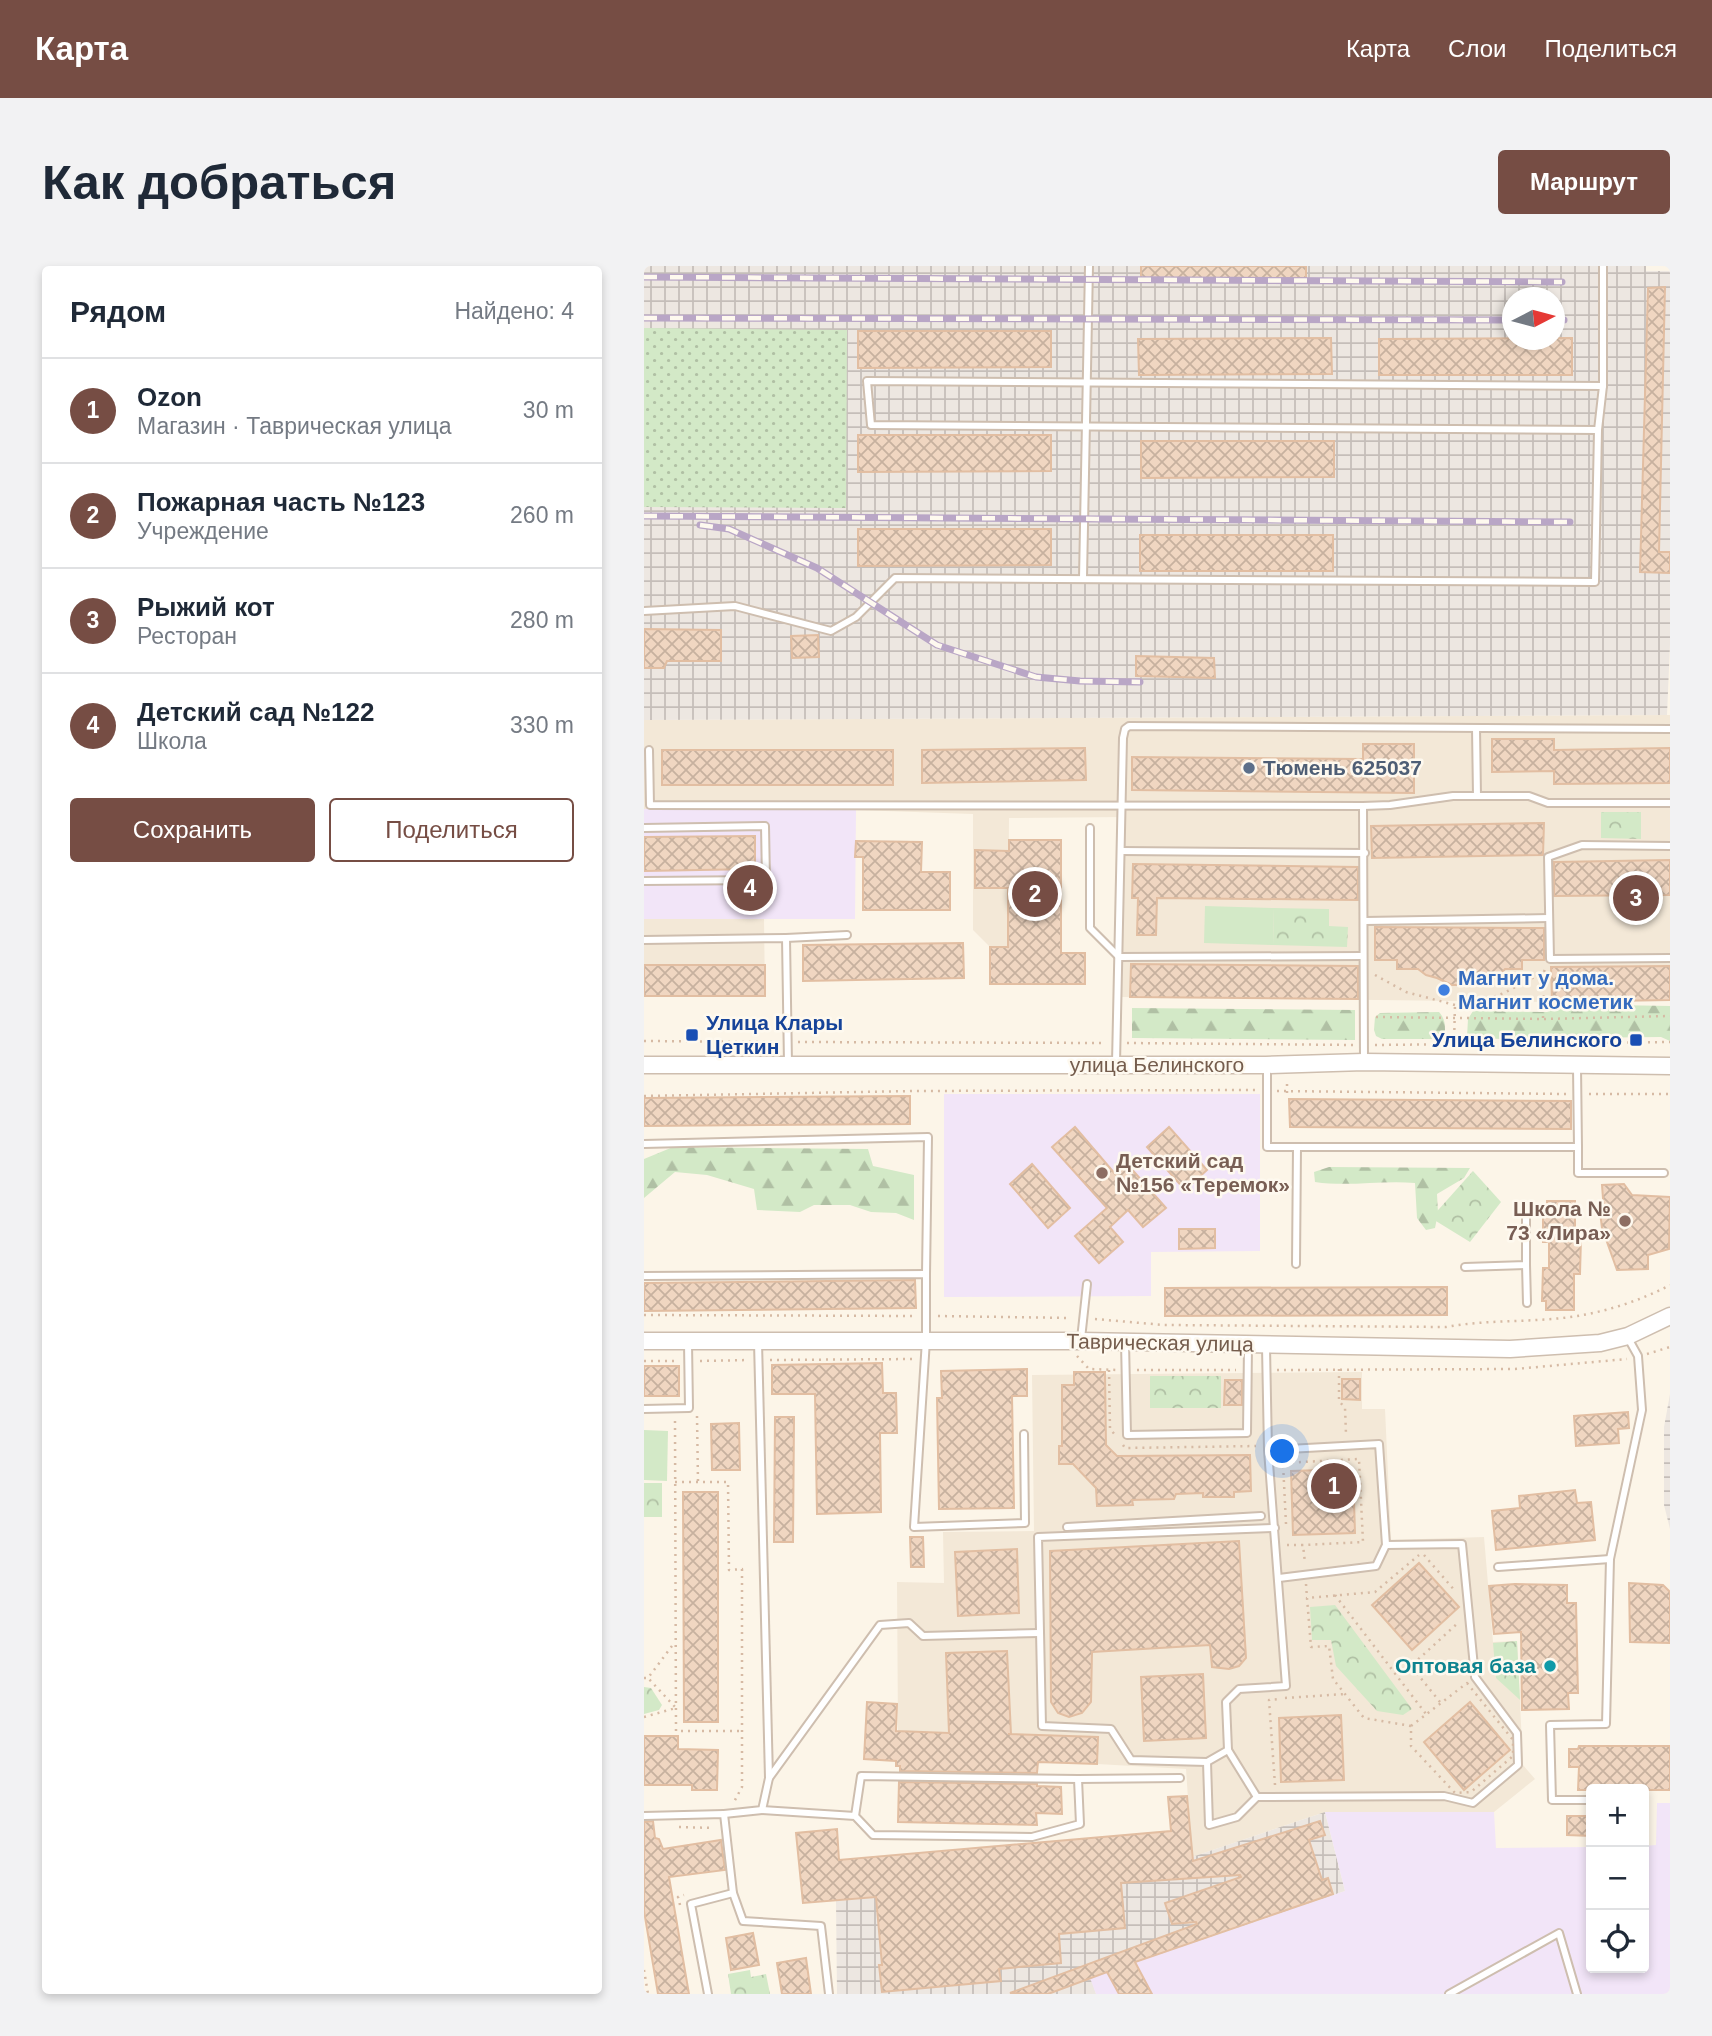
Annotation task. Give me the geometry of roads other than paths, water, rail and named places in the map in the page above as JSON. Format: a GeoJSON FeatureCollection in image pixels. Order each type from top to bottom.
{"type":"FeatureCollection","features":[{"type":"Feature","properties":{"kind":"street","name":"улица Белинского"},"geometry":{"type":"LineString","coordinates":[[644,1065],[1266,1065],[1364,1062],[1670,1066]]}},
{"type":"Feature","properties":{"kind":"street","name":"Таврическая улица"},"geometry":{"type":"LineString","coordinates":[[644,1341],[926,1340],[1078,1347],[1125,1341],[1510,1349],[1600,1343],[1628,1336],[1670,1316]]}},
{"type":"Feature","properties":{"kind":"lane"},"geometry":{"type":"LineString","coordinates":[[1083,578],[1089,266]]}},
{"type":"Feature","properties":{"kind":"lane"},"geometry":{"type":"LineString","coordinates":[[644,611],[735,606],[831,631],[856,617],[895,578],[1595,582],[1598,430],[1603,386],[1603,266]]}},
{"type":"Feature","properties":{"kind":"lane"},"geometry":{"type":"LineString","coordinates":[[1598,430],[871,425],[867,382],[1603,386]]}},
{"type":"Feature","properties":{"kind":"lane"},"geometry":{"type":"LineString","coordinates":[[1116,1065],[1123,738],[1125,729],[1129,726],[1670,729]]}},
{"type":"Feature","properties":{"kind":"lane"},"geometry":{"type":"LineString","coordinates":[[1476,728],[1477,796]]}},
{"type":"Feature","properties":{"kind":"lane"},"geometry":{"type":"LineString","coordinates":[[649,750],[650,805],[1390,806],[1454,796],[1529,796],[1548,803],[1670,803]]}},
{"type":"Feature","properties":{"kind":"lane"},"geometry":{"type":"LineString","coordinates":[[1363,806],[1364,1062]]}},
{"type":"Feature","properties":{"kind":"lane"},"geometry":{"type":"LineString","coordinates":[[644,828],[765,826],[766,880],[644,881]]}},
{"type":"Feature","properties":{"kind":"lane"},"geometry":{"type":"LineString","coordinates":[[1090,828],[1090,928],[1119,957],[1363,956]]}},
{"type":"Feature","properties":{"kind":"lane"},"geometry":{"type":"LineString","coordinates":[[1670,846],[1582,845],[1548,858],[1550,959],[1670,958]]}},
{"type":"Feature","properties":{"kind":"lane"},"geometry":{"type":"LineString","coordinates":[[1121,851],[1365,853]]}},
{"type":"Feature","properties":{"kind":"lane"},"geometry":{"type":"LineString","coordinates":[[1365,921],[1549,918]]}},
{"type":"Feature","properties":{"kind":"lane"},"geometry":{"type":"LineString","coordinates":[[644,940],[847,935]]}},
{"type":"Feature","properties":{"kind":"lane"},"geometry":{"type":"LineString","coordinates":[[786,938],[788,1066]]}},
{"type":"Feature","properties":{"kind":"lane"},"geometry":{"type":"LineString","coordinates":[[1266,1065],[1267,1147],[1578,1147]]}},
{"type":"Feature","properties":{"kind":"lane"},"geometry":{"type":"LineString","coordinates":[[1577,1065],[1578,1173],[1664,1173]]}},
{"type":"Feature","properties":{"kind":"lane"},"geometry":{"type":"LineString","coordinates":[[644,1144],[928,1137],[926,1340],[914,1527],[1025,1523],[1024,1434]]}},
{"type":"Feature","properties":{"kind":"lane"},"geometry":{"type":"LineString","coordinates":[[1296,1264],[1297,1147]]}},
{"type":"Feature","properties":{"kind":"lane"},"geometry":{"type":"LineString","coordinates":[[1526,1214],[1527,1303]]}},
{"type":"Feature","properties":{"kind":"lane"},"geometry":{"type":"LineString","coordinates":[[1465,1267],[1527,1265]]}},
{"type":"Feature","properties":{"kind":"lane"},"geometry":{"type":"LineString","coordinates":[[644,1276],[926,1274]]}},
{"type":"Feature","properties":{"kind":"lane"},"geometry":{"type":"LineString","coordinates":[[1078,1347],[1087,1284]]}},
{"type":"Feature","properties":{"kind":"lane"},"geometry":{"type":"LineString","coordinates":[[1586,1800],[1552,1800],[1550,1725],[1606,1724],[1610,1559],[1642,1410],[1638,1356],[1628,1336]]}},
{"type":"Feature","properties":{"kind":"lane"},"geometry":{"type":"LineString","coordinates":[[644,1409],[689,1408],[688,1341]]}},
{"type":"Feature","properties":{"kind":"lane"},"geometry":{"type":"LineString","coordinates":[[758,1341],[769,1778],[762,1810]]}},
{"type":"Feature","properties":{"kind":"lane"},"geometry":{"type":"LineString","coordinates":[[1125,1341],[1127,1435],[1247,1433],[1248,1344]]}},
{"type":"Feature","properties":{"kind":"lane"},"geometry":{"type":"LineString","coordinates":[[1257,1797],[1228,1750],[1226,1702],[1239,1689],[1286,1686],[1268,1450],[1266,1345]]}},
{"type":"Feature","properties":{"kind":"lane"},"geometry":{"type":"LineString","coordinates":[[1268,1450],[1379,1444],[1386,1545],[1376,1566],[1279,1578]]}},
{"type":"Feature","properties":{"kind":"lane"},"geometry":{"type":"LineString","coordinates":[[1067,1527],[1261,1516]]}},
{"type":"Feature","properties":{"kind":"lane"},"geometry":{"type":"LineString","coordinates":[[1228,1750],[1207,1762],[1131,1760],[1111,1730],[1042,1726],[1038,1537],[1275,1528]]}},
{"type":"Feature","properties":{"kind":"lane"},"geometry":{"type":"LineString","coordinates":[[1207,1762],[1209,1825],[1237,1817],[1257,1797],[1444,1796],[1473,1803],[1518,1765],[1517,1733],[1475,1677],[1462,1544],[1386,1545]]}},
{"type":"Feature","properties":{"kind":"lane"},"geometry":{"type":"LineString","coordinates":[[1498,1567],[1610,1559]]}},
{"type":"Feature","properties":{"kind":"lane"},"geometry":{"type":"LineString","coordinates":[[769,1778],[880,1625],[909,1623],[923,1636],[1039,1633]]}},
{"type":"Feature","properties":{"kind":"lane"},"geometry":{"type":"LineString","coordinates":[[855,1816],[861,1776],[1180,1778]]}},
{"type":"Feature","properties":{"kind":"lane"},"geometry":{"type":"LineString","coordinates":[[644,1816],[762,1810],[855,1816],[873,1835],[1032,1837],[1080,1824],[1078,1779]]}},
{"type":"Feature","properties":{"kind":"lane"},"geometry":{"type":"LineString","coordinates":[[724,1814],[733,1893],[743,1921],[821,1926],[829,1994]]}},
{"type":"Feature","properties":{"kind":"lane"},"geometry":{"type":"LineString","coordinates":[[708,1994],[691,1904],[733,1893]]}},
{"type":"Feature","properties":{"kind":"lane"},"geometry":{"type":"LineString","coordinates":[[1449,1994],[1559,1933],[1577,1994]]}},
{"type":"Feature","properties":{"kind":"railway"},"geometry":{"type":"LineString","coordinates":[[644,277],[1562,282]]}},
{"type":"Feature","properties":{"kind":"railway"},"geometry":{"type":"LineString","coordinates":[[644,318],[1502,320]]}},
{"type":"Feature","properties":{"kind":"railway"},"geometry":{"type":"LineString","coordinates":[[644,516],[1570,522]]}},
{"type":"Feature","properties":{"kind":"railway"},"geometry":{"type":"LineString","coordinates":[[700,525],[729,529],[817,568],[937,645],[1036,677],[1140,682]]}},
{"type":"Feature","properties":{"kind":"place","name":"Тюмень 625037"},"geometry":{"type":"Point","coordinates":[1249,768]}},
{"type":"Feature","properties":{"kind":"place","name":"Детский сад №122"},"geometry":{"type":"Point","coordinates":[750,888]}},
{"type":"Feature","properties":{"kind":"place","name":"Пожарная часть №123"},"geometry":{"type":"Point","coordinates":[1035,894]}},
{"type":"Feature","properties":{"kind":"place","name":"Рыжий кот"},"geometry":{"type":"Point","coordinates":[1636,898]}},
{"type":"Feature","properties":{"kind":"place","name":"Магнит у дома. Магнит косметик"},"geometry":{"type":"Point","coordinates":[1444,990]}},
{"type":"Feature","properties":{"kind":"place","name":"Улица Клары Цеткин"},"geometry":{"type":"Point","coordinates":[692,1035]}},
{"type":"Feature","properties":{"kind":"place","name":"Улица Белинского"},"geometry":{"type":"Point","coordinates":[1636,1040]}},
{"type":"Feature","properties":{"kind":"place","name":"Детский сад №156 «Теремок»"},"geometry":{"type":"Point","coordinates":[1102,1173]}},
{"type":"Feature","properties":{"kind":"place","name":"Школа № 73 «Лира»"},"geometry":{"type":"Point","coordinates":[1625,1221]}},
{"type":"Feature","properties":{"kind":"place","name":"Ozon"},"geometry":{"type":"Point","coordinates":[1334,1486]}},
{"type":"Feature","properties":{"kind":"place","name":"Оптовая база"},"geometry":{"type":"Point","coordinates":[1550,1666]}}]}
